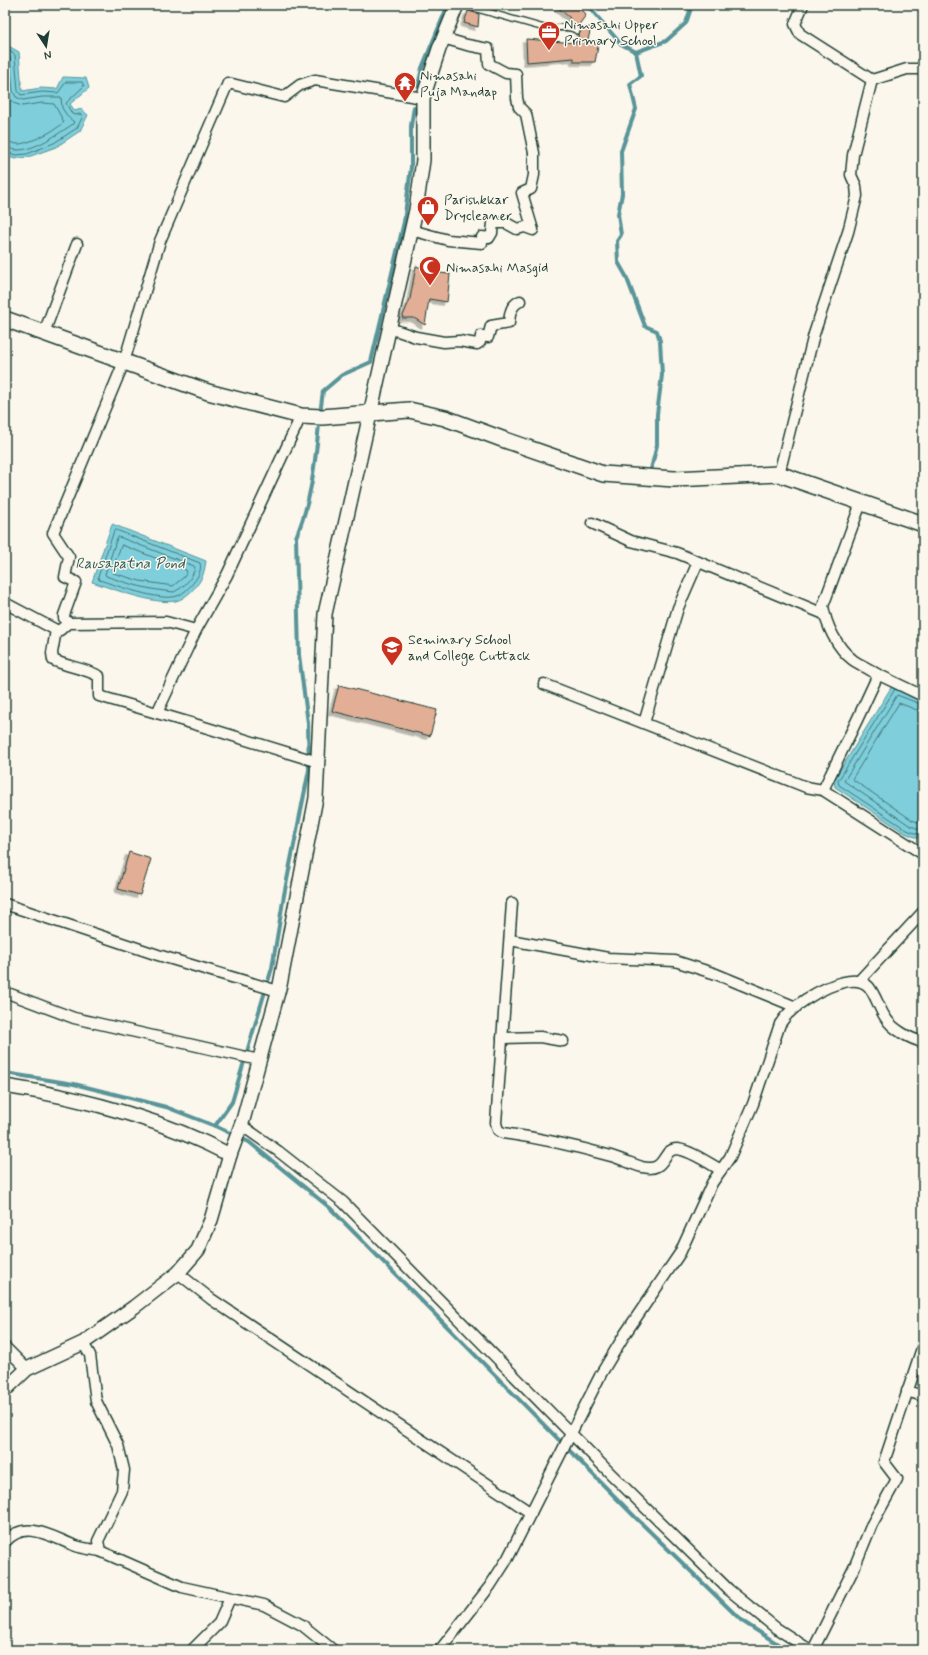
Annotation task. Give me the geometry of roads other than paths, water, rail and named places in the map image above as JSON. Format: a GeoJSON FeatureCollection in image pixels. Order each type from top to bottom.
{"type":"FeatureCollection","features":[{"type":"Feature","properties":{"kind":"main road"},"geometry":{"type":"LineString","coordinates":[[5,319],[208,392],[312,416],[409,410],[445,418],[603,474],[674,479],[779,474],[923,524]]}},
{"type":"Feature","properties":{"kind":"street"},"geometry":{"type":"LineString","coordinates":[[5,1390],[27,1369],[83,1342],[134,1307],[178,1273],[198,1250],[211,1220],[240,1128],[278,991],[316,798],[325,614],[416,210],[423,160],[423,98],[443,38],[457,5]]}},
{"type":"Feature","properties":{"kind":"street"},"geometry":{"type":"LineString","coordinates":[[803,5],[795,24],[800,34],[872,80]]}},
{"type":"Feature","properties":{"kind":"street"},"geometry":{"type":"LineString","coordinates":[[411,230],[448,240],[482,243],[482,237],[490,238],[493,223],[506,223],[517,229],[525,227],[533,230],[522,193],[531,189],[534,175],[534,153],[526,114],[519,107],[516,74],[506,73],[489,64],[488,49],[443,38]]}},
{"type":"Feature","properties":{"kind":"street"},"geometry":{"type":"LineString","coordinates":[[872,80],[907,69],[923,70]]}},
{"type":"Feature","properties":{"kind":"street"},"geometry":{"type":"LineString","coordinates":[[68,623],[64,618],[64,615],[76,582],[65,577],[69,557],[53,534],[124,362],[160,241],[228,83],[284,97],[300,85],[315,80],[423,98]]}},
{"type":"Feature","properties":{"kind":"street"},"geometry":{"type":"LineString","coordinates":[[779,474],[814,334],[848,232],[857,196],[856,186],[852,175],[853,155],[872,80]]}},
{"type":"Feature","properties":{"kind":"street"},"geometry":{"type":"LineString","coordinates":[[44,333],[77,244]]}},
{"type":"Feature","properties":{"kind":"street"},"geometry":{"type":"LineString","coordinates":[[389,328],[416,337],[444,342],[459,341],[477,344],[480,342],[481,336],[488,337],[490,326],[508,323],[510,311],[515,303],[520,301]]}},
{"type":"Feature","properties":{"kind":"street"},"geometry":{"type":"LineString","coordinates":[[158,713],[196,630],[228,575],[312,416]]}},
{"type":"Feature","properties":{"kind":"street"},"geometry":{"type":"LineString","coordinates":[[861,503],[823,606],[824,614],[838,645],[852,659],[875,673],[923,696]]}},
{"type":"Feature","properties":{"kind":"street"},"geometry":{"type":"LineString","coordinates":[[592,523],[631,540],[677,553],[824,614]]}},
{"type":"Feature","properties":{"kind":"street"},"geometry":{"type":"LineString","coordinates":[[644,723],[678,608],[698,562]]}},
{"type":"Feature","properties":{"kind":"street"},"geometry":{"type":"LineString","coordinates":[[5,604],[56,630],[60,630],[68,623],[166,622],[196,630]]}},
{"type":"Feature","properties":{"kind":"street"},"geometry":{"type":"LineString","coordinates":[[56,630],[52,653],[53,660],[100,676],[100,696],[318,762]]}},
{"type":"Feature","properties":{"kind":"street"},"geometry":{"type":"LineString","coordinates":[[823,790],[861,713],[877,676],[875,673]]}},
{"type":"Feature","properties":{"kind":"street"},"geometry":{"type":"LineString","coordinates":[[544,684],[806,787],[823,790],[923,854]]}},
{"type":"Feature","properties":{"kind":"street"},"geometry":{"type":"LineString","coordinates":[[512,903],[496,1122],[498,1130],[503,1133],[571,1145],[613,1156],[643,1167],[654,1168],[659,1166],[669,1153],[676,1149],[686,1151],[721,1170]]}},
{"type":"Feature","properties":{"kind":"street"},"geometry":{"type":"LineString","coordinates":[[5,904],[158,955],[278,991]]}},
{"type":"Feature","properties":{"kind":"street"},"geometry":{"type":"LineString","coordinates":[[859,981],[923,912]]}},
{"type":"Feature","properties":{"kind":"street"},"geometry":{"type":"LineString","coordinates":[[510,940],[608,958],[675,961],[716,974],[796,1007]]}},
{"type":"Feature","properties":{"kind":"street"},"geometry":{"type":"LineString","coordinates":[[440,1650],[490,1586],[508,1558],[601,1374],[625,1334],[680,1253],[712,1183],[730,1157],[742,1130],[780,1024],[790,1012],[818,992],[835,984],[853,980],[859,981],[868,986],[886,1018],[901,1032],[923,1042]]}},
{"type":"Feature","properties":{"kind":"street"},"geometry":{"type":"LineString","coordinates":[[5,992],[74,1018],[259,1060]]}},
{"type":"Feature","properties":{"kind":"street"},"geometry":{"type":"LineString","coordinates":[[502,1038],[540,1037],[563,1041]]}},
{"type":"Feature","properties":{"kind":"street"},"geometry":{"type":"LineString","coordinates":[[5,1086],[44,1092],[108,1106],[204,1141],[231,1154]]}},
{"type":"Feature","properties":{"kind":"street"},"geometry":{"type":"LineString","coordinates":[[240,1128],[278,1151],[343,1202],[570,1434],[728,1590],[776,1628],[810,1650]]}},
{"type":"Feature","properties":{"kind":"street"},"geometry":{"type":"LineString","coordinates":[[178,1273],[211,1299],[531,1513]]}},
{"type":"Feature","properties":{"kind":"street"},"geometry":{"type":"LineString","coordinates":[[83,1342],[90,1355],[96,1401],[118,1446],[124,1470],[122,1491],[98,1541],[100,1551]]}},
{"type":"Feature","properties":{"kind":"street"},"geometry":{"type":"LineString","coordinates":[[813,1650],[854,1568],[872,1524],[897,1479],[884,1462],[923,1345]]}},
{"type":"Feature","properties":{"kind":"street"},"geometry":{"type":"LineString","coordinates":[[5,1347],[27,1369]]}},
{"type":"Feature","properties":{"kind":"street"},"geometry":{"type":"LineString","coordinates":[[907,1391],[923,1396]]}},
{"type":"Feature","properties":{"kind":"street"},"geometry":{"type":"LineString","coordinates":[[5,1542],[10,1536],[23,1531],[48,1533],[77,1546],[100,1551],[182,1587],[264,1606],[302,1625],[333,1650]]}},
{"type":"Feature","properties":{"kind":"street"},"geometry":{"type":"LineString","coordinates":[[192,1650],[219,1623],[230,1598]]}},
{"type":"Feature","properties":{"kind":"lane"},"geometry":{"type":"LineString","coordinates":[[463,5],[548,29],[575,29],[577,31]]}},
{"type":"Feature","properties":{"kind":"water"},"geometry":{"type":"Polygon","coordinates":[[[5,44],[19,52],[22,91],[41,88],[57,89],[63,77],[86,78],[89,88],[70,104],[75,111],[81,109],[88,115],[80,131],[56,147],[28,157],[15,159],[5,156],[5,44]]]}},
{"type":"Feature","properties":{"kind":"water","name":"Rausapatna Pond"},"geometry":{"type":"Polygon","coordinates":[[[112,524],[206,561],[204,573],[194,589],[179,600],[167,602],[134,596],[92,582],[112,524]]]}},
{"type":"Feature","properties":{"kind":"water"},"geometry":{"type":"Polygon","coordinates":[[[892,686],[923,697],[922,840],[905,833],[835,787],[834,780],[892,686]]]}},
{"type":"Feature","properties":{"kind":"waterway"},"geometry":{"type":"LineString","coordinates":[[418,86],[422,68],[448,5]]}},
{"type":"Feature","properties":{"kind":"waterway"},"geometry":{"type":"LineString","coordinates":[[587,5],[621,44],[636,52],[666,41],[686,23],[692,5]]}},
{"type":"Feature","properties":{"kind":"waterway"},"geometry":{"type":"LineString","coordinates":[[636,52],[641,76],[630,84],[636,109],[621,151],[622,194],[618,214],[621,235],[617,241],[618,262],[626,276],[645,326],[657,331],[660,341],[662,375],[657,414],[657,445],[651,469]]}},
{"type":"Feature","properties":{"kind":"waterway"},"geometry":{"type":"LineString","coordinates":[[215,1126],[232,1102],[272,968],[284,895],[309,770],[308,723],[299,655],[296,537],[308,502],[323,391],[342,375],[371,362],[404,222],[411,167],[411,126],[414,107]]}},
{"type":"Feature","properties":{"kind":"waterway"},"geometry":{"type":"LineString","coordinates":[[5,1073],[74,1084],[166,1107],[215,1126],[249,1142],[330,1208],[635,1517],[742,1621],[787,1650]]}},
{"type":"Feature","properties":{"kind":"place","name":"Nimasahi Upper Primary School"},"geometry":{"type":"Point","coordinates":[549,52]}},
{"type":"Feature","properties":{"kind":"place","name":"Nimasahi Puja Mandap"},"geometry":{"type":"Point","coordinates":[405,102]}},
{"type":"Feature","properties":{"kind":"place","name":"Parishkkar Drycleaner"},"geometry":{"type":"Point","coordinates":[428,226]}},
{"type":"Feature","properties":{"kind":"place","name":"Nimasahi Masgid"},"geometry":{"type":"Point","coordinates":[430,286]}},
{"type":"Feature","properties":{"kind":"place","name":"Seminary School and College Cuttack"},"geometry":{"type":"Point","coordinates":[392,666]}}]}
